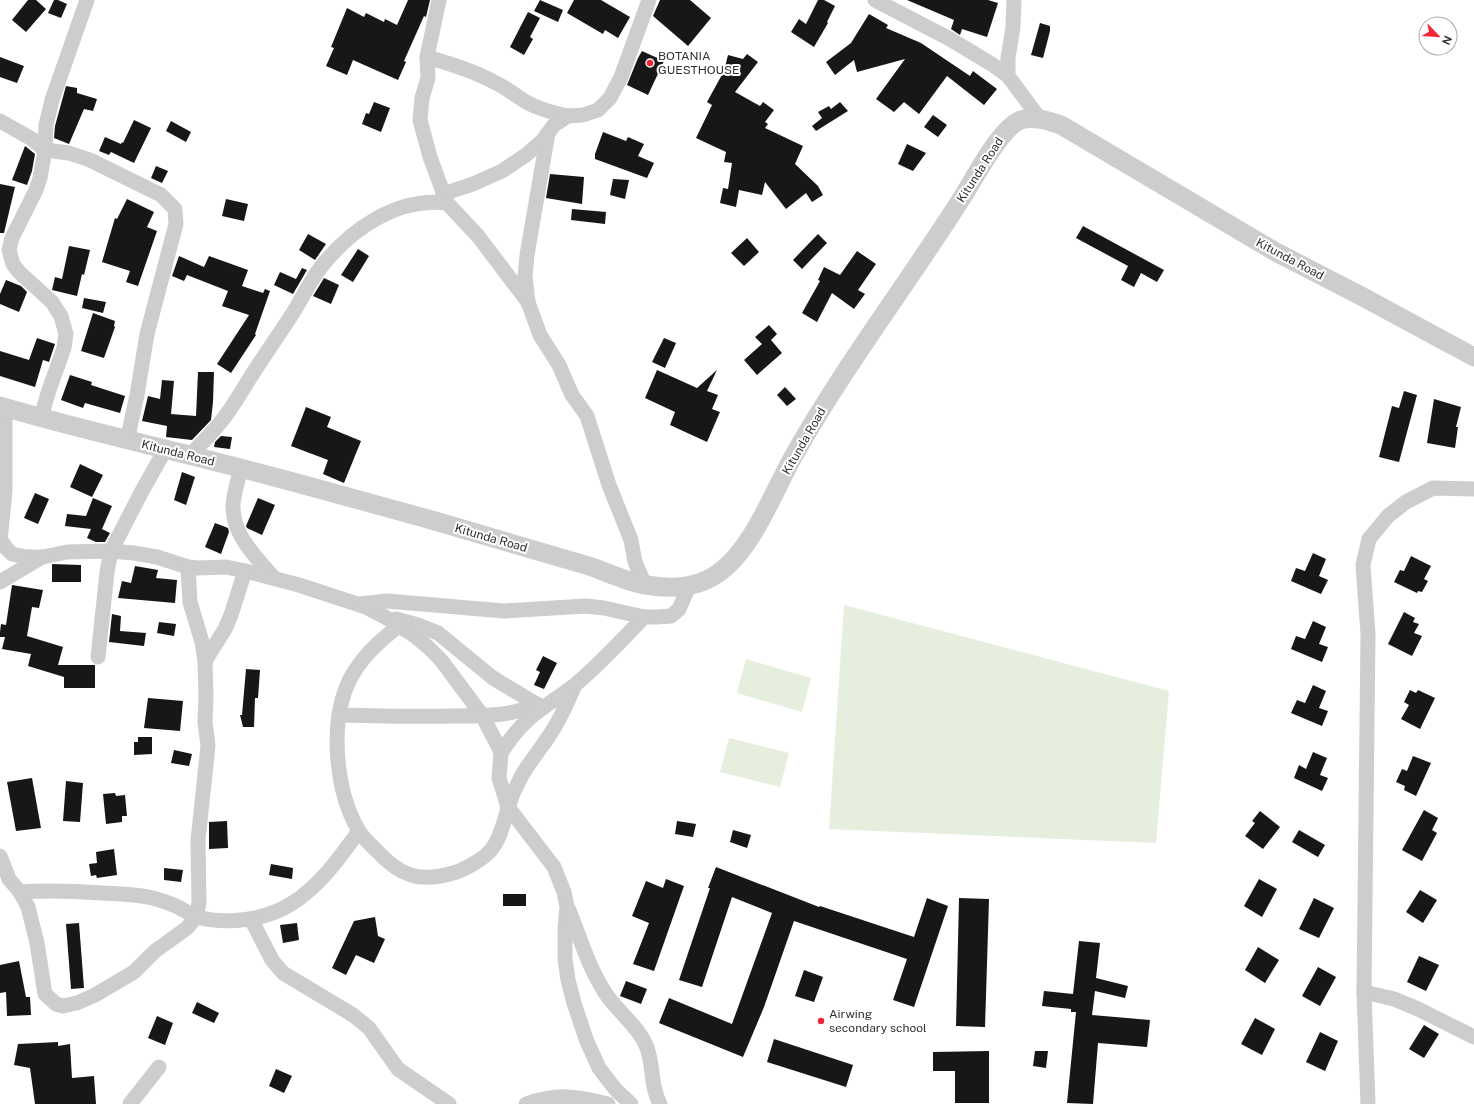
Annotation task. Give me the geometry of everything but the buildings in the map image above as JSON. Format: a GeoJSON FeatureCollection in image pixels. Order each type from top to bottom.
{"type":"FeatureCollection","features":[{"type":"Feature","properties":{"kind":"street"},"geometry":{"type":"LineString","coordinates":[[41,417],[64,348],[66,334],[61,316],[52,302],[19,272],[13,264],[9,250],[12,238],[36,190],[43,165],[46,125],[52,100],[87,0]]}},
{"type":"Feature","properties":{"kind":"street"},"geometry":{"type":"LineString","coordinates":[[440,0],[427,57],[428,78],[422,98],[420,120],[430,157],[445,198],[478,236],[528,302]]}},
{"type":"Feature","properties":{"kind":"street"},"geometry":{"type":"LineString","coordinates":[[427,57],[483,76],[498,83],[521,99],[548,112],[568,116],[583,115],[598,110],[610,98],[621,77],[649,0]]}},
{"type":"Feature","properties":{"kind":"street"},"geometry":{"type":"LineString","coordinates":[[875,0],[950,39],[993,65],[1008,76],[1040,118]]}},
{"type":"Feature","properties":{"kind":"street"},"geometry":{"type":"LineString","coordinates":[[1008,76],[1008,58],[1013,27],[1014,0]]}},
{"type":"Feature","properties":{"kind":"street"},"geometry":{"type":"LineString","coordinates":[[189,456],[233,406],[320,268],[336,250],[368,224],[399,207],[445,198],[502,171],[526,155],[543,140],[554,125],[568,116]]}},
{"type":"Feature","properties":{"kind":"street","name":"Kitunda Road"},"geometry":{"type":"LineString","coordinates":[[2,406],[165,450],[241,468],[485,535],[592,567],[645,585],[689,586],[708,580],[731,563],[761,521],[793,458],[830,395],[939,234],[990,152],[1009,128],[1021,120],[1040,118],[1061,124],[1274,252],[1369,300],[1474,357]]}},
{"type":"Feature","properties":{"kind":"street"},"geometry":{"type":"LineString","coordinates":[[0,121],[32,139],[45,150],[69,153],[90,160],[161,195],[175,209],[175,230],[147,334],[137,395],[127,440]]}},
{"type":"Feature","properties":{"kind":"street"},"geometry":{"type":"LineString","coordinates":[[548,133],[527,255],[526,276],[528,302],[540,335],[558,365],[572,395],[587,416],[609,486],[631,540],[635,562],[645,585]]}},
{"type":"Feature","properties":{"kind":"street"},"geometry":{"type":"LineString","coordinates":[[2,406],[5,491],[0,540],[12,554],[26,557],[43,557],[67,552],[111,551],[134,553],[188,567],[226,567],[274,578],[370,609],[415,636],[441,660],[482,715],[498,744],[501,754],[499,778],[508,807],[554,867],[595,975],[607,995],[637,1030],[646,1045],[650,1058],[656,1097],[660,1104]]}},
{"type":"Feature","properties":{"kind":"street"},"geometry":{"type":"LineString","coordinates":[[98,657],[107,572],[111,551],[165,450]]}},
{"type":"Feature","properties":{"kind":"street"},"geometry":{"type":"LineString","coordinates":[[241,468],[233,505],[235,522],[241,538],[274,578]]}},
{"type":"Feature","properties":{"kind":"street"},"geometry":{"type":"LineString","coordinates":[[1368,1104],[1364,992],[1368,634],[1363,565],[1364,559],[1368,539],[1388,516],[1406,502],[1433,488],[1474,489]]}},
{"type":"Feature","properties":{"kind":"street"},"geometry":{"type":"LineString","coordinates":[[0,582],[43,557]]}},
{"type":"Feature","properties":{"kind":"street"},"geometry":{"type":"LineString","coordinates":[[0,856],[9,879],[20,892],[28,907],[38,943],[45,994],[56,1004],[63,1006],[77,1003],[95,995],[134,972],[155,951],[187,928],[196,917],[199,903],[199,827],[208,746],[205,722],[205,660],[202,642],[190,602],[188,567]]}},
{"type":"Feature","properties":{"kind":"street"},"geometry":{"type":"LineString","coordinates":[[205,660],[225,629],[245,571]]}},
{"type":"Feature","properties":{"kind":"street"},"geometry":{"type":"LineString","coordinates":[[356,604],[387,600],[504,611],[586,606],[604,608],[644,617],[671,616],[679,609],[689,586]]}},
{"type":"Feature","properties":{"kind":"street"},"geometry":{"type":"LineString","coordinates":[[385,617],[418,625],[438,633],[493,678],[540,706]]}},
{"type":"Feature","properties":{"kind":"street"},"geometry":{"type":"LineString","coordinates":[[501,754],[512,736],[540,706],[575,685],[603,660],[644,617]]}},
{"type":"Feature","properties":{"kind":"street"},"geometry":{"type":"LineString","coordinates":[[398,626],[383,638],[366,656],[350,679],[339,715],[338,756],[341,779],[349,807],[359,831],[394,868],[405,874],[422,877],[440,877],[458,872],[474,863],[490,851],[501,835],[508,807],[520,779],[563,712],[575,685]]}},
{"type":"Feature","properties":{"kind":"street"},"geometry":{"type":"LineString","coordinates":[[339,715],[434,717],[500,715],[540,706]]}},
{"type":"Feature","properties":{"kind":"street"},"geometry":{"type":"LineString","coordinates":[[20,892],[58,890],[134,894],[176,906],[196,917],[228,922],[251,919],[278,910],[291,904],[300,897],[319,881],[333,866],[359,831]]}},
{"type":"Feature","properties":{"kind":"street"},"geometry":{"type":"LineString","coordinates":[[568,907],[565,927],[565,959],[568,980],[574,1003],[586,1039],[599,1068],[616,1090],[631,1104]]}},
{"type":"Feature","properties":{"kind":"street"},"geometry":{"type":"LineString","coordinates":[[251,919],[272,960],[283,973],[353,1015],[369,1028],[398,1069],[449,1104]]}},
{"type":"Feature","properties":{"kind":"street"},"geometry":{"type":"LineString","coordinates":[[1364,992],[1394,999],[1418,1009],[1474,1037]]}},
{"type":"Feature","properties":{"kind":"street"},"geometry":{"type":"LineString","coordinates":[[130,1104],[159,1067]]}},
{"type":"Feature","properties":{"kind":"street"},"geometry":{"type":"LineString","coordinates":[[526,1104],[559,1096],[575,1097],[608,1104]]}},
{"type":"Feature","properties":{"kind":"green space"},"geometry":{"type":"Polygon","coordinates":[[[844,605],[1169,691],[1156,843],[829,829],[844,605]]]}},
{"type":"Feature","properties":{"kind":"green space"},"geometry":{"type":"Polygon","coordinates":[[[746,659],[811,678],[802,712],[737,693],[746,659]]]}},
{"type":"Feature","properties":{"kind":"green space"},"geometry":{"type":"Polygon","coordinates":[[[729,738],[789,753],[780,787],[720,772],[729,738]]]}},
{"type":"Feature","properties":{"kind":"place","name":"BOTANIA GUESTHOUSE"},"geometry":{"type":"Point","coordinates":[650,63]}},
{"type":"Feature","properties":{"kind":"place","name":"Airwing secondary school"},"geometry":{"type":"Point","coordinates":[821,1021]}}]}
